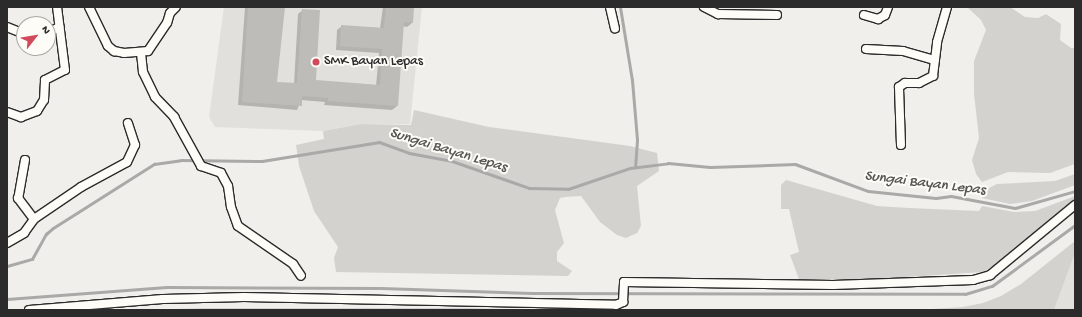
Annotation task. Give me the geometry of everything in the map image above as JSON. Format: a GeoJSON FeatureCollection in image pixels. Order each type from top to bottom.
{"type":"FeatureCollection","features":[{"type":"Feature","properties":{"kind":"street"},"geometry":{"type":"LineString","coordinates":[[7,112],[21,117],[37,111],[44,100],[45,80],[65,70],[57,7]]}},
{"type":"Feature","properties":{"kind":"street"},"geometry":{"type":"LineString","coordinates":[[89,7],[108,46],[119,53],[141,53],[148,51],[160,35],[170,13],[176,7]]}},
{"type":"Feature","properties":{"kind":"street"},"geometry":{"type":"LineString","coordinates":[[610,7],[615,28]]}},
{"type":"Feature","properties":{"kind":"street"},"geometry":{"type":"LineString","coordinates":[[704,7],[718,14],[777,15]]}},
{"type":"Feature","properties":{"kind":"street"},"geometry":{"type":"LineString","coordinates":[[864,15],[878,19],[885,15],[888,7]]}},
{"type":"Feature","properties":{"kind":"street"},"geometry":{"type":"LineString","coordinates":[[901,145],[899,87],[901,84],[930,80],[933,76],[935,60],[947,7]]}},
{"type":"Feature","properties":{"kind":"street"},"geometry":{"type":"LineString","coordinates":[[866,49],[903,51],[935,60]]}},
{"type":"Feature","properties":{"kind":"street"},"geometry":{"type":"LineString","coordinates":[[141,53],[147,84],[174,117],[194,149],[200,163],[221,173],[228,186],[231,207],[238,226],[293,264],[301,276]]}},
{"type":"Feature","properties":{"kind":"street"},"geometry":{"type":"LineString","coordinates":[[7,243],[24,233],[34,219],[127,162],[135,146],[128,123]]}},
{"type":"Feature","properties":{"kind":"street"},"geometry":{"type":"LineString","coordinates":[[25,160],[18,198],[34,219]]}},
{"type":"Feature","properties":{"kind":"street"},"geometry":{"type":"LineString","coordinates":[[29,310],[163,299],[244,297],[616,305],[620,304],[624,299],[624,282],[833,285],[972,280],[990,275],[1075,205]]}},
{"type":"Feature","properties":{"kind":"shaded area","name":"SMK Bayan Lepas"},"geometry":{"type":"Polygon","coordinates":[[[224,7],[422,7],[410,124],[361,124],[323,131],[215,127],[209,117],[224,7]]]}},
{"type":"Feature","properties":{"kind":"shaded area"},"geometry":{"type":"Polygon","coordinates":[[[967,7],[1010,7],[1025,17],[1038,18],[1046,14],[1061,24],[1060,40],[1071,48],[1075,48],[1075,164],[1050,173],[1008,172],[982,182],[976,174],[972,160],[979,138],[974,94],[974,61],[986,30],[981,20],[967,7]]]}},
{"type":"Feature","properties":{"kind":"shaded area"},"geometry":{"type":"Polygon","coordinates":[[[414,110],[489,127],[630,146],[657,153],[659,171],[637,186],[641,226],[637,233],[626,238],[617,235],[600,222],[581,196],[565,197],[560,198],[555,210],[564,243],[557,252],[557,261],[572,271],[568,276],[336,272],[334,258],[338,247],[314,211],[299,166],[296,145],[324,139],[323,131],[361,124],[411,125],[414,110]]]}},
{"type":"Feature","properties":{"kind":"shaded area"},"geometry":{"type":"Polygon","coordinates":[[[1075,174],[1075,185],[1032,201],[1010,204],[982,198],[989,188],[997,184],[1055,181],[1075,174]]]}},
{"type":"Feature","properties":{"kind":"shaded area"},"geometry":{"type":"Polygon","coordinates":[[[786,180],[877,206],[979,211],[982,206],[1014,212],[1035,211],[1075,196],[1075,201],[1000,262],[983,272],[859,280],[799,279],[790,255],[799,252],[789,209],[781,209],[781,185],[786,180]]]}},
{"type":"Feature","properties":{"kind":"shaded area"},"geometry":{"type":"Polygon","coordinates":[[[1075,241],[1075,253],[1054,310],[916,310],[963,307],[983,303],[1001,296],[1021,284],[1075,241]]]}},
{"type":"Feature","properties":{"kind":"shaded area"},"geometry":{"type":"Polygon","coordinates":[[[1075,253],[1075,310],[1054,310],[1075,253]]]}},
{"type":"Feature","properties":{"kind":"shaded area"},"geometry":{"type":"Polygon","coordinates":[[[204,308],[470,308],[536,310],[143,310],[204,308]]]}},
{"type":"Feature","properties":{"kind":"building"},"geometry":{"type":"Polygon","coordinates":[[[248,7],[285,7],[277,82],[297,83],[302,9],[320,10],[316,80],[380,85],[382,49],[340,46],[341,25],[384,28],[386,7],[414,7],[413,23],[404,22],[398,106],[328,101],[328,98],[302,96],[302,106],[242,102],[248,7]]]}},
{"type":"Feature","properties":{"kind":"waterway"},"geometry":{"type":"LineString","coordinates":[[620,7],[632,80],[637,140],[635,167]]}},
{"type":"Feature","properties":{"kind":"waterway","name":"Sungai Bayan Lepas"},"geometry":{"type":"LineString","coordinates":[[7,266],[32,259],[46,234],[53,228],[154,164],[181,160],[262,161],[379,142],[409,153],[452,161],[529,188],[568,189],[630,168],[668,163],[710,167],[795,164],[868,191],[936,198],[951,196],[1015,208],[1075,191]]}},
{"type":"Feature","properties":{"kind":"waterway"},"geometry":{"type":"LineString","coordinates":[[7,299],[167,287],[381,288],[532,293],[965,294],[992,286],[1075,225]]}},
{"type":"Feature","properties":{"kind":"place","name":"SMK Bayan Lepas"},"geometry":{"type":"Point","coordinates":[316,62]}}]}
